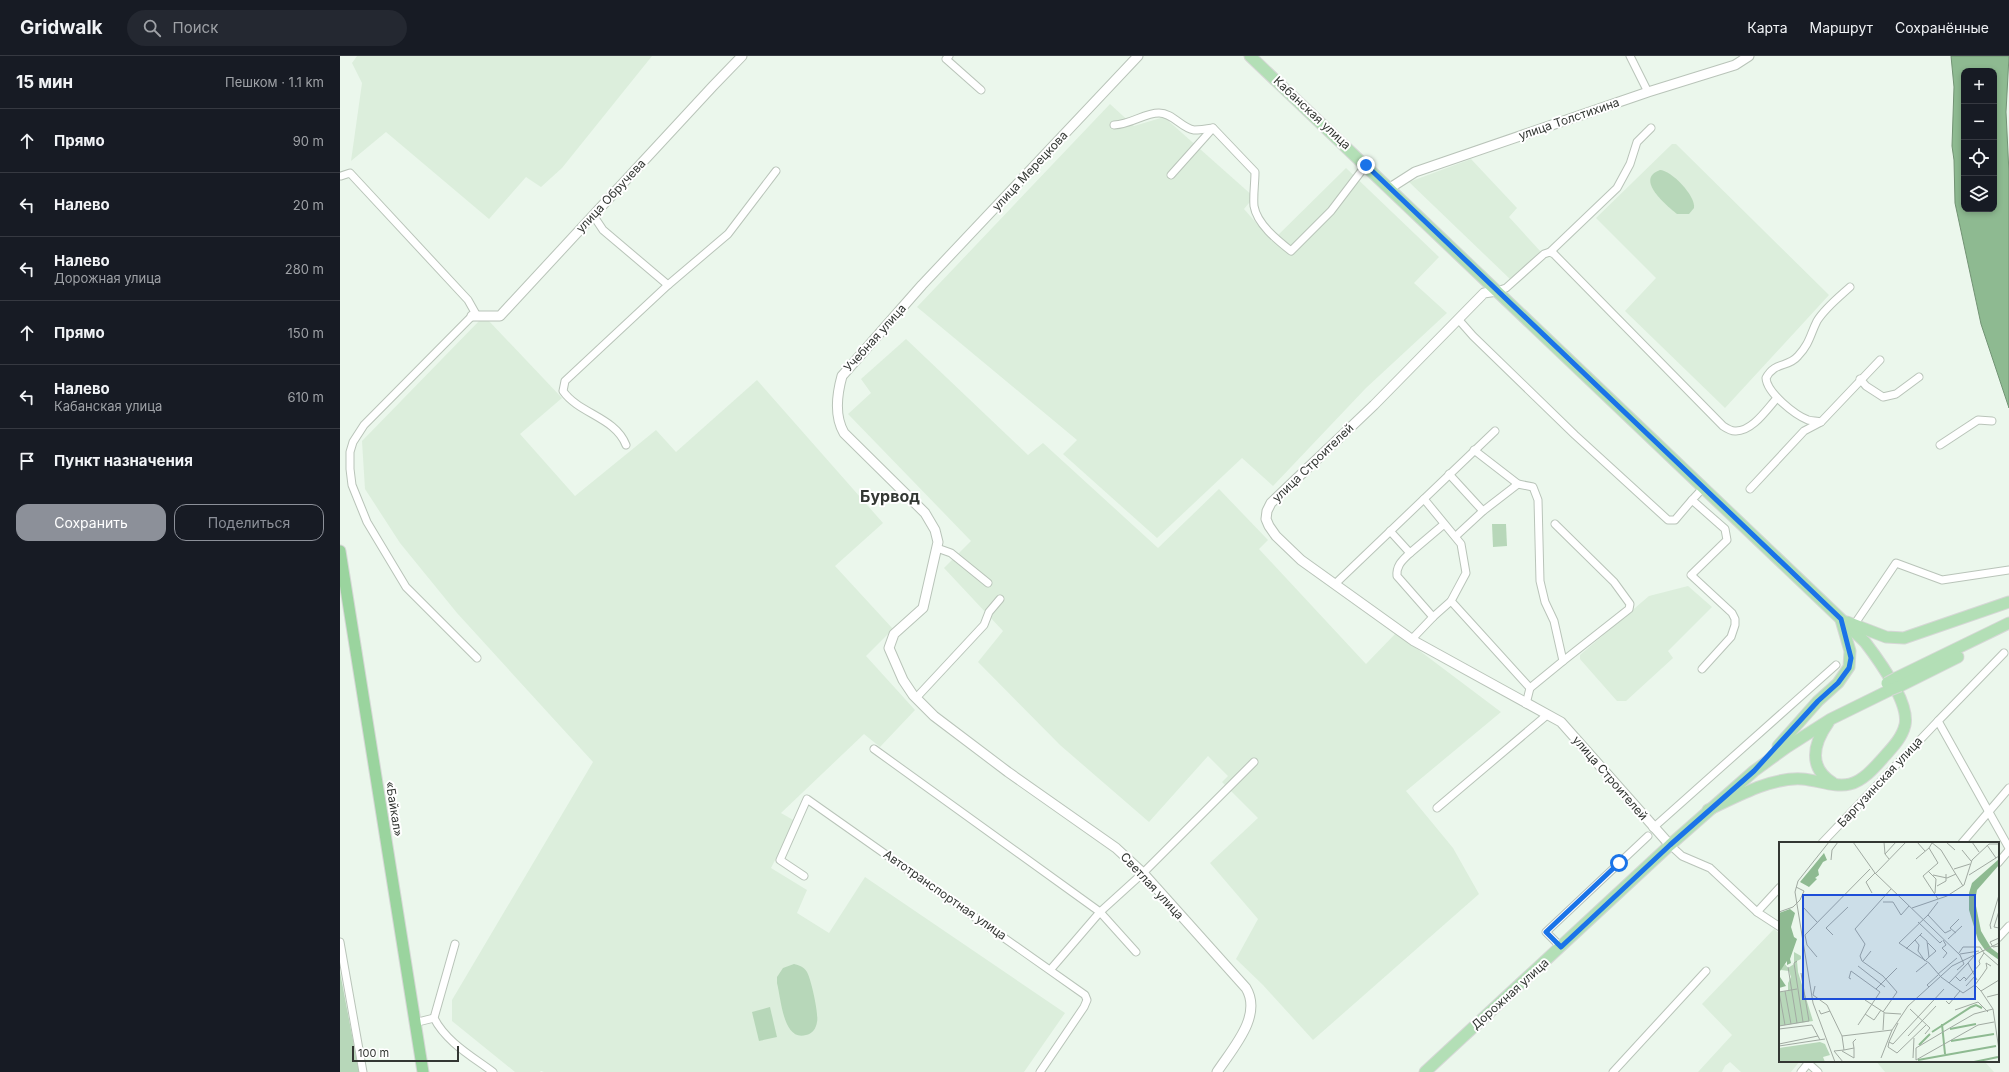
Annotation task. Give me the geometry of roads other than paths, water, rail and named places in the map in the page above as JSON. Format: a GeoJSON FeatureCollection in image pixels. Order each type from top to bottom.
{"type":"FeatureCollection","features":[{"type":"Feature","properties":{"kind":"highway","name":"«Байкал»"},"geometry":{"type":"LineString","coordinates":[[340,551],[423,1072]]}},
{"type":"Feature","properties":{"kind":"main road","name":"Кабанская улица"},"geometry":{"type":"LineString","coordinates":[[1250,56],[1865,642],[1885,668],[1901,702],[1906,719],[1902,732],[1896,742],[1873,769],[1853,784],[1835,785],[1802,779],[1772,783],[1741,794],[1708,810]]}},
{"type":"Feature","properties":{"kind":"main road","name":"Кабанская улица"},"geometry":{"type":"LineString","coordinates":[[1841,619],[1886,637],[1904,638],[2009,602]]}},
{"type":"Feature","properties":{"kind":"main road"},"geometry":{"type":"LineString","coordinates":[[1778,746],[1818,701],[1838,683],[1849,668],[1850,651],[1841,619]]}},
{"type":"Feature","properties":{"kind":"main road"},"geometry":{"type":"LineString","coordinates":[[1893,684],[2009,623]]}},
{"type":"Feature","properties":{"kind":"main road"},"geometry":{"type":"LineString","coordinates":[[1893,684],[2009,631]]}},
{"type":"Feature","properties":{"kind":"main road","name":"Дорожная улица"},"geometry":{"type":"LineString","coordinates":[[1754,771],[1778,746],[1818,719],[1893,684]]}},
{"type":"Feature","properties":{"kind":"main road","name":"Дорожная улица"},"geometry":{"type":"LineString","coordinates":[[1425,1072],[1708,810],[1754,771],[1787,746],[1893,684]]}},
{"type":"Feature","properties":{"kind":"main road"},"geometry":{"type":"LineString","coordinates":[[1831,719],[1821,732],[1817,743],[1815,757],[1818,769],[1823,777],[1835,785]]}},
{"type":"Feature","properties":{"kind":"street","name":"улица Обручева"},"geometry":{"type":"LineString","coordinates":[[474,316],[500,316],[742,56]]}},
{"type":"Feature","properties":{"kind":"street"},"geometry":{"type":"LineString","coordinates":[[949,56],[946,59],[981,90]]}},
{"type":"Feature","properties":{"kind":"street","name":"улица Мерецкова"},"geometry":{"type":"LineString","coordinates":[[922,286],[1138,56]]}},
{"type":"Feature","properties":{"kind":"street"},"geometry":{"type":"LineString","coordinates":[[1630,56],[1648,92]]}},
{"type":"Feature","properties":{"kind":"street","name":"улица Толстихина"},"geometry":{"type":"LineString","coordinates":[[1390,188],[1415,172],[1648,92],[1735,65],[1749,56]]}},
{"type":"Feature","properties":{"kind":"street"},"geometry":{"type":"LineString","coordinates":[[1114,125],[1130,123],[1149,114],[1159,113],[1168,114],[1193,130],[1213,128]]}},
{"type":"Feature","properties":{"kind":"street"},"geometry":{"type":"LineString","coordinates":[[1213,128],[1255,172],[1254,206],[1256,213],[1265,227],[1291,251],[1332,211],[1366,165]]}},
{"type":"Feature","properties":{"kind":"street"},"geometry":{"type":"LineString","coordinates":[[1170,175],[1213,128]]}},
{"type":"Feature","properties":{"kind":"street"},"geometry":{"type":"LineString","coordinates":[[1497,291],[1506,288],[1544,254],[1550,252],[1617,188],[1630,164],[1637,142],[1651,128]]}},
{"type":"Feature","properties":{"kind":"street"},"geometry":{"type":"LineString","coordinates":[[626,445],[608,422],[578,407],[567,397],[563,391],[565,381],[668,285],[713,249],[728,234],[776,171]]}},
{"type":"Feature","properties":{"kind":"street"},"geometry":{"type":"LineString","coordinates":[[341,176],[350,173],[468,300],[474,316],[364,426],[353,442],[350,452],[352,485],[364,515],[406,587],[477,658]]}},
{"type":"Feature","properties":{"kind":"street"},"geometry":{"type":"LineString","coordinates":[[593,215],[603,230],[668,285]]}},
{"type":"Feature","properties":{"kind":"street"},"geometry":{"type":"LineString","coordinates":[[1550,252],[1554,254],[1702,408],[1722,426],[1733,431],[1741,430],[1752,425],[1777,398]]}},
{"type":"Feature","properties":{"kind":"street","name":"Учебная улица"},"geometry":{"type":"LineString","coordinates":[[914,697],[903,680],[889,648],[894,634],[923,608],[938,542],[935,530],[925,514],[844,433],[839,424],[838,391],[842,376],[922,286]]}},
{"type":"Feature","properties":{"kind":"street"},"geometry":{"type":"LineString","coordinates":[[1821,422],[1809,420],[1798,415],[1777,398],[1766,382],[1768,375],[1777,366],[1790,363],[1797,358],[1810,341],[1818,320],[1850,287]]}},
{"type":"Feature","properties":{"kind":"street","name":"улица Строителей"},"geometry":{"type":"LineString","coordinates":[[1497,291],[1484,293],[1374,405],[1271,503],[1267,511],[1266,519],[1276,536],[1301,560],[1412,640],[1561,722],[1651,832],[1670,845]]}},
{"type":"Feature","properties":{"kind":"street"},"geometry":{"type":"LineString","coordinates":[[1458,319],[1473,336],[1575,435],[1668,520],[1675,520],[1703,488]]}},
{"type":"Feature","properties":{"kind":"street"},"geometry":{"type":"LineString","coordinates":[[1750,489],[1804,431],[1821,422],[1860,379],[1880,360]]}},
{"type":"Feature","properties":{"kind":"street"},"geometry":{"type":"LineString","coordinates":[[1860,379],[1866,386],[1883,397],[1896,394],[1919,377]]}},
{"type":"Feature","properties":{"kind":"street"},"geometry":{"type":"LineString","coordinates":[[1940,445],[1978,420],[1992,421]]}},
{"type":"Feature","properties":{"kind":"street"},"geometry":{"type":"LineString","coordinates":[[1335,584],[1495,431]]}},
{"type":"Feature","properties":{"kind":"street"},"geometry":{"type":"LineString","coordinates":[[1474,450],[1518,484],[1533,487],[1538,500],[1540,581],[1545,602],[1554,621],[1563,660]]}},
{"type":"Feature","properties":{"kind":"street"},"geometry":{"type":"LineString","coordinates":[[1449,474],[1483,511]]}},
{"type":"Feature","properties":{"kind":"street"},"geometry":{"type":"LineString","coordinates":[[1456,536],[1483,511],[1518,484]]}},
{"type":"Feature","properties":{"kind":"street"},"geometry":{"type":"LineString","coordinates":[[1412,640],[1433,617],[1451,601],[1466,573],[1461,544],[1456,536],[1443,525],[1424,499]]}},
{"type":"Feature","properties":{"kind":"street"},"geometry":{"type":"LineString","coordinates":[[1692,500],[1725,529],[1727,540],[1691,575],[1732,613],[1735,625],[1731,637],[1702,669]]}},
{"type":"Feature","properties":{"kind":"street"},"geometry":{"type":"LineString","coordinates":[[1526,704],[1530,688],[1629,608],[1630,604],[1614,582],[1555,524]]}},
{"type":"Feature","properties":{"kind":"street"},"geometry":{"type":"LineString","coordinates":[[1433,617],[1397,576],[1396,570],[1410,553],[1443,525]]}},
{"type":"Feature","properties":{"kind":"street"},"geometry":{"type":"LineString","coordinates":[[1390,531],[1410,553]]}},
{"type":"Feature","properties":{"kind":"street"},"geometry":{"type":"LineString","coordinates":[[937,548],[951,553],[988,583]]}},
{"type":"Feature","properties":{"kind":"street"},"geometry":{"type":"LineString","coordinates":[[1854,625],[1896,563],[1942,580],[2009,570]]}},
{"type":"Feature","properties":{"kind":"street"},"geometry":{"type":"LineString","coordinates":[[914,697],[984,625],[989,612],[1000,599]]}},
{"type":"Feature","properties":{"kind":"street"},"geometry":{"type":"LineString","coordinates":[[1451,601],[1530,688]]}},
{"type":"Feature","properties":{"kind":"street","name":"Баргузинская улица"},"geometry":{"type":"LineString","coordinates":[[1823,842],[2004,653]]}},
{"type":"Feature","properties":{"kind":"street"},"geometry":{"type":"LineString","coordinates":[[1561,947],[1546,932],[1651,832],[1836,665]]}},
{"type":"Feature","properties":{"kind":"street","name":"Светлая улица"},"geometry":{"type":"LineString","coordinates":[[914,697],[959,736],[1116,848],[1143,873],[1246,988],[1251,996],[1252,1006],[1246,1025],[1217,1072]]}},
{"type":"Feature","properties":{"kind":"street"},"geometry":{"type":"LineString","coordinates":[[1437,808],[1547,715]]}},
{"type":"Feature","properties":{"kind":"street"},"geometry":{"type":"LineString","coordinates":[[1938,721],[2009,849],[1999,862]]}},
{"type":"Feature","properties":{"kind":"street"},"geometry":{"type":"LineString","coordinates":[[874,749],[1100,912],[1136,952]]}},
{"type":"Feature","properties":{"kind":"street"},"geometry":{"type":"LineString","coordinates":[[1051,969],[1100,912],[1143,873],[1254,762]]}},
{"type":"Feature","properties":{"kind":"street"},"geometry":{"type":"LineString","coordinates":[[1963,842],[2009,788]]}},
{"type":"Feature","properties":{"kind":"street","name":"Автотранспортная улица"},"geometry":{"type":"LineString","coordinates":[[804,876],[780,860],[807,799],[1051,969],[1085,995],[1087,1000],[1084,1007],[1040,1072]]}},
{"type":"Feature","properties":{"kind":"street"},"geometry":{"type":"LineString","coordinates":[[1670,845],[1682,856],[1710,868],[1757,912],[1779,927]]}},
{"type":"Feature","properties":{"kind":"street"},"geometry":{"type":"LineString","coordinates":[[1757,912],[1779,889]]}},
{"type":"Feature","properties":{"kind":"street"},"geometry":{"type":"LineString","coordinates":[[1999,937],[2008,930]]}},
{"type":"Feature","properties":{"kind":"street"},"geometry":{"type":"LineString","coordinates":[[340,942],[363,1072]]}},
{"type":"Feature","properties":{"kind":"street"},"geometry":{"type":"LineString","coordinates":[[455,944],[434,1018],[438,1026],[453,1041],[493,1072]]}},
{"type":"Feature","properties":{"kind":"street"},"geometry":{"type":"LineString","coordinates":[[1612,1072],[1706,971]]}},
{"type":"Feature","properties":{"kind":"street"},"geometry":{"type":"LineString","coordinates":[[414,1023],[434,1018]]}},
{"type":"Feature","properties":{"kind":"street"},"geometry":{"type":"LineString","coordinates":[[1801,1072],[1809,1062],[1818,1072]]}},
{"type":"Feature","properties":{"kind":"district","name":"Бурвод"},"geometry":{"type":"Point","coordinates":[890,496]}}]}
